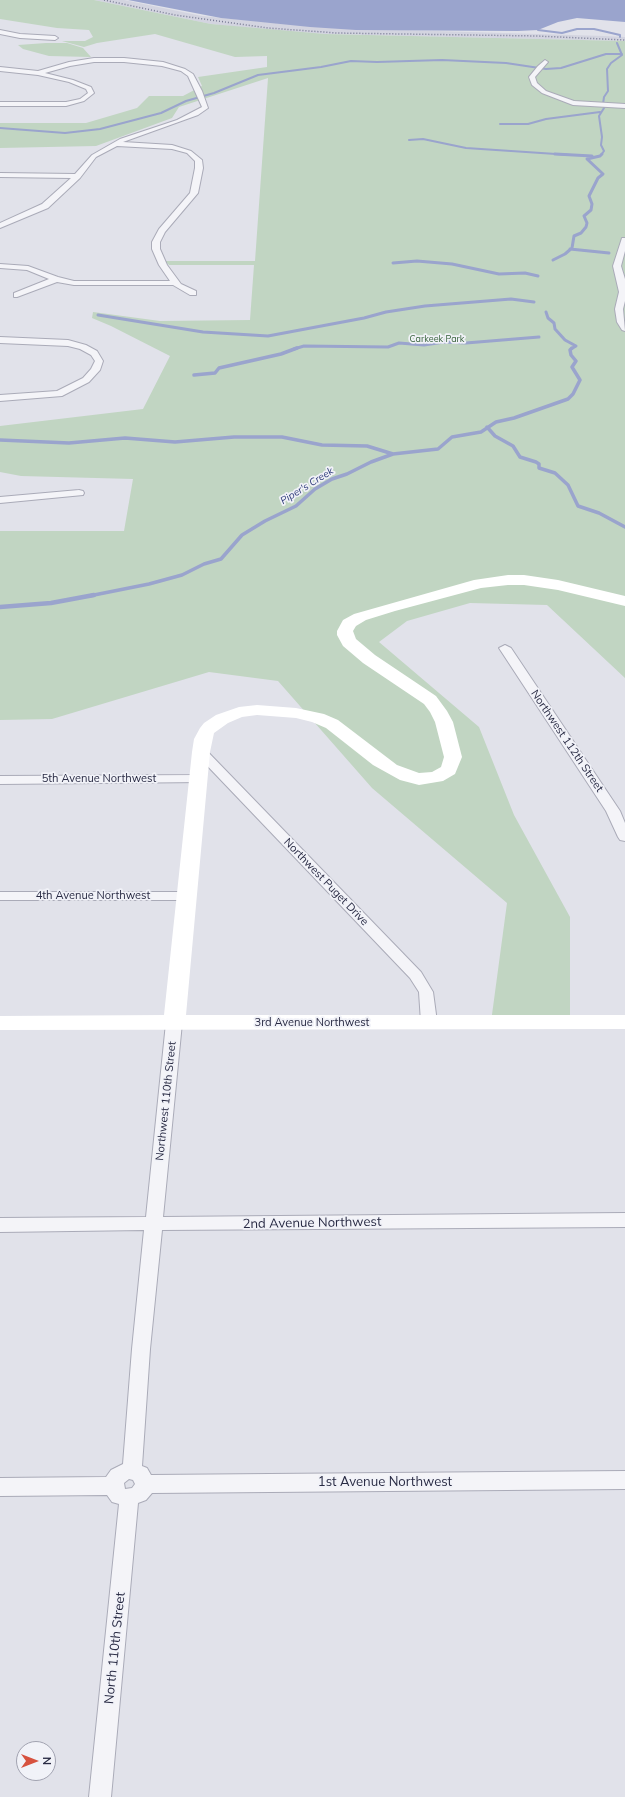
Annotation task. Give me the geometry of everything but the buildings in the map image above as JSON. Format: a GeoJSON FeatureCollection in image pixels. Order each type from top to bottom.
{"type":"FeatureCollection","features":[{"type":"Feature","properties":{"kind":"street"},"geometry":{"type":"LineString","coordinates":[[0,32],[20,36],[55,38]]}},
{"type":"Feature","properties":{"kind":"street"},"geometry":{"type":"LineString","coordinates":[[0,226],[45,206],[77,176],[97,154],[113,144],[196,114],[204,109],[199,91],[191,75],[188,72],[163,64],[143,61],[118,60],[85,61],[62,65],[38,73]]}},
{"type":"Feature","properties":{"kind":"street"},"geometry":{"type":"LineString","coordinates":[[545,62],[532,77],[534,84],[544,92],[573,103],[625,106]]}},
{"type":"Feature","properties":{"kind":"street"},"geometry":{"type":"LineString","coordinates":[[0,69],[38,73],[85,86],[91,91],[90,95],[86,98],[73,103],[50,105],[0,104]]}},
{"type":"Feature","properties":{"kind":"street"},"geometry":{"type":"LineString","coordinates":[[113,144],[172,147],[189,152],[198,160],[199,168],[194,193],[162,231],[156,242],[159,256],[178,286],[193,293]]}},
{"type":"Feature","properties":{"kind":"street"},"geometry":{"type":"LineString","coordinates":[[0,176],[77,176]]}},
{"type":"Feature","properties":{"kind":"street"},"geometry":{"type":"LineString","coordinates":[[0,218],[20,218]]}},
{"type":"Feature","properties":{"kind":"street"},"geometry":{"type":"LineString","coordinates":[[625,240],[617,266],[623,292],[619,309],[621,322],[625,328]]}},
{"type":"Feature","properties":{"kind":"street"},"geometry":{"type":"LineString","coordinates":[[0,266],[28,268],[56,279],[82,283],[176,283]]}},
{"type":"Feature","properties":{"kind":"street"},"geometry":{"type":"LineString","coordinates":[[17,295],[56,279]]}},
{"type":"Feature","properties":{"kind":"street"},"geometry":{"type":"LineString","coordinates":[[0,340],[53,342],[83,347],[94,353],[100,361],[95,370],[86,380],[59,394],[0,398]]}},
{"type":"Feature","properties":{"kind":"street"},"geometry":{"type":"LineString","coordinates":[[0,500],[79,494]]}},
{"type":"Feature","properties":{"kind":"street","name":"Northwest 110th Street"},"geometry":{"type":"LineString","coordinates":[[138,1477],[141,1349],[201,752],[206,732],[222,718],[239,712],[257,710],[296,713],[318,718],[332,724],[391,769],[406,776],[419,779],[437,777],[449,770],[453,757],[444,722],[438,711],[430,700],[369,658],[349,642],[345,635],[345,631],[349,623],[360,616],[418,600],[480,584],[508,580],[524,580],[558,585],[625,601]]}},
{"type":"Feature","properties":{"kind":"street","name":"Northwest 112th Street"},"geometry":{"type":"LineString","coordinates":[[505,648],[613,811],[625,837]]}},
{"type":"Feature","properties":{"kind":"street","name":"Northwest Puget Drive"},"geometry":{"type":"LineString","coordinates":[[201,752],[416,975],[426,992],[429,1022]]}},
{"type":"Feature","properties":{"kind":"street","name":"5th Avenue Northwest"},"geometry":{"type":"LineString","coordinates":[[0,780],[199,779]]}},
{"type":"Feature","properties":{"kind":"street","name":"4th Avenue Northwest"},"geometry":{"type":"LineString","coordinates":[[0,896],[186,896]]}},
{"type":"Feature","properties":{"kind":"street","name":"3rd Avenue Northwest"},"geometry":{"type":"LineString","coordinates":[[0,1023],[625,1022]]}},
{"type":"Feature","properties":{"kind":"street","name":"2nd Avenue Northwest"},"geometry":{"type":"LineString","coordinates":[[0,1225],[154,1225],[625,1220]]}},
{"type":"Feature","properties":{"kind":"street"},"geometry":{"type":"LineString","coordinates":[[0,1487],[121,1492],[115,1479],[118,1476],[122,1473],[138,1477]]}},
{"type":"Feature","properties":{"kind":"street","name":"1st Avenue Northwest"},"geometry":{"type":"LineString","coordinates":[[138,1477],[625,1480]]}},
{"type":"Feature","properties":{"kind":"street","name":"North 110th Street"},"geometry":{"type":"LineString","coordinates":[[100,1797],[121,1492]]}},
{"type":"Feature","properties":{"kind":"shaded area"},"geometry":{"type":"Polygon","coordinates":[[[94,0],[124,0],[202,16],[286,24],[370,29],[625,37],[625,41],[325,34],[270,30],[211,24],[94,0]]]}},
{"type":"Feature","properties":{"kind":"green space","name":"Carkeek Park"},"geometry":{"type":"Polygon","coordinates":[[[0,0],[94,0],[211,24],[325,34],[625,41],[625,678],[547,605],[470,603],[407,621],[379,642],[479,727],[514,815],[570,917],[570,1022],[491,1022],[507,903],[372,788],[278,681],[209,672],[52,719],[0,720],[0,531],[124,531],[133,479],[21,476],[0,472],[0,426],[143,409],[170,356],[92,318],[93,312],[160,321],[250,320],[254,265],[169,265],[165,261],[255,261],[268,78],[179,107],[172,118],[96,146],[0,148],[0,123],[86,123],[137,108],[149,96],[183,96],[202,86],[198,77],[267,67],[267,56],[235,57],[155,34],[97,43],[84,47],[62,41],[85,41],[93,37],[89,30],[57,28],[0,19],[0,0]]]}},
{"type":"Feature","properties":{"kind":"green space"},"geometry":{"type":"Polygon","coordinates":[[[67,43],[83,48],[91,57],[49,56],[23,49],[18,45],[67,43]]]}},
{"type":"Feature","properties":{"kind":"water"},"geometry":{"type":"Polygon","coordinates":[[[128,0],[625,0],[625,22],[577,18],[558,22],[538,30],[518,31],[356,30],[221,18],[128,0]]]}},
{"type":"Feature","properties":{"kind":"waterway","name":"Piper's Creek"},"geometry":{"type":"LineString","coordinates":[[538,30],[562,33],[577,29],[594,29],[620,35],[620,37]]}},
{"type":"Feature","properties":{"kind":"waterway","name":"Piper's Creek"},"geometry":{"type":"LineString","coordinates":[[617,43],[622,54]]}},
{"type":"Feature","properties":{"kind":"waterway"},"geometry":{"type":"LineString","coordinates":[[0,128],[65,133],[100,129],[161,113],[186,101],[214,93],[258,75],[321,67],[351,61],[377,62],[442,60],[506,63],[546,69],[561,68],[606,54],[622,54]]}},
{"type":"Feature","properties":{"kind":"waterway","name":"Piper's Creek"},"geometry":{"type":"LineString","coordinates":[[603,104],[604,97],[608,91],[607,69],[611,63],[622,54]]}},
{"type":"Feature","properties":{"kind":"waterway","name":"Piper's Creek"},"geometry":{"type":"LineString","coordinates":[[601,155],[604,151],[601,145],[602,137],[599,116],[604,108]]}},
{"type":"Feature","properties":{"kind":"waterway"},"geometry":{"type":"LineString","coordinates":[[500,124],[528,124],[546,119],[600,112]]}},
{"type":"Feature","properties":{"kind":"waterway"},"geometry":{"type":"LineString","coordinates":[[409,140],[423,139],[466,148],[560,154]]}},
{"type":"Feature","properties":{"kind":"waterway"},"geometry":{"type":"LineString","coordinates":[[555,154],[560,154]]}},
{"type":"Feature","properties":{"kind":"waterway"},"geometry":{"type":"LineString","coordinates":[[560,154],[592,156]]}},
{"type":"Feature","properties":{"kind":"waterway"},"geometry":{"type":"LineString","coordinates":[[560,154],[571,155]]}},
{"type":"Feature","properties":{"kind":"waterway","name":"Piper's Creek"},"geometry":{"type":"LineString","coordinates":[[571,249],[574,236],[581,233],[586,227],[587,223],[584,216],[591,210],[592,204],[589,196],[598,178],[603,174],[587,159],[601,155]]}},
{"type":"Feature","properties":{"kind":"waterway","name":"Piper's Creek"},"geometry":{"type":"LineString","coordinates":[[553,260],[571,249]]}},
{"type":"Feature","properties":{"kind":"waterway"},"geometry":{"type":"LineString","coordinates":[[571,249],[609,253]]}},
{"type":"Feature","properties":{"kind":"waterway"},"geometry":{"type":"LineString","coordinates":[[393,263],[417,261],[452,264],[499,274],[525,273],[538,276]]}},
{"type":"Feature","properties":{"kind":"waterway"},"geometry":{"type":"LineString","coordinates":[[98,315],[203,332],[268,336],[364,318],[386,312],[425,306],[511,299],[534,302]]}},
{"type":"Feature","properties":{"kind":"waterway","name":"Piper's Creek"},"geometry":{"type":"LineString","coordinates":[[546,312],[548,318],[554,323],[555,329],[565,340],[576,346],[571,349]]}},
{"type":"Feature","properties":{"kind":"waterway"},"geometry":{"type":"LineString","coordinates":[[296,348],[304,346],[388,347],[399,343],[424,345],[444,342],[466,343],[539,337]]}},
{"type":"Feature","properties":{"kind":"waterway"},"geometry":{"type":"LineString","coordinates":[[194,375],[215,373],[219,368],[281,354],[296,348]]}},
{"type":"Feature","properties":{"kind":"waterway","name":"Piper's Creek"},"geometry":{"type":"LineString","coordinates":[[488,428],[496,422],[514,418],[568,399],[573,394],[580,380],[572,367],[576,361],[571,355],[571,349]]}},
{"type":"Feature","properties":{"kind":"waterway","name":"Piper's Creek"},"geometry":{"type":"LineString","coordinates":[[393,454],[438,449],[452,437],[481,432],[488,428]]}},
{"type":"Feature","properties":{"kind":"waterway"},"geometry":{"type":"LineString","coordinates":[[488,428],[495,436],[513,446],[520,457],[536,462],[539,464],[539,468],[555,473],[568,485],[578,506],[599,513],[625,527]]}},
{"type":"Feature","properties":{"kind":"waterway"},"geometry":{"type":"LineString","coordinates":[[0,440],[69,443],[125,438],[175,442],[234,437],[282,437],[322,445],[367,446],[393,454]]}},
{"type":"Feature","properties":{"kind":"waterway","name":"Piper's Creek"},"geometry":{"type":"LineString","coordinates":[[94,595],[149,584],[182,575],[204,564],[221,559],[242,535],[265,521],[296,506],[315,489],[332,479],[393,454]]}},
{"type":"Feature","properties":{"kind":"waterway","name":"Piper's Creek"},"geometry":{"type":"LineString","coordinates":[[0,607],[51,603],[94,595]]}},
{"type":"Feature","properties":{"kind":"waterway","name":"Piper's Creek"},"geometry":{"type":"LineString","coordinates":[[89,596],[94,595]]}},
{"type":"Feature","properties":{"kind":"railway"},"geometry":{"type":"LineString","coordinates":[[104,0],[175,15],[268,28],[337,33],[537,36],[625,40]]}}]}
